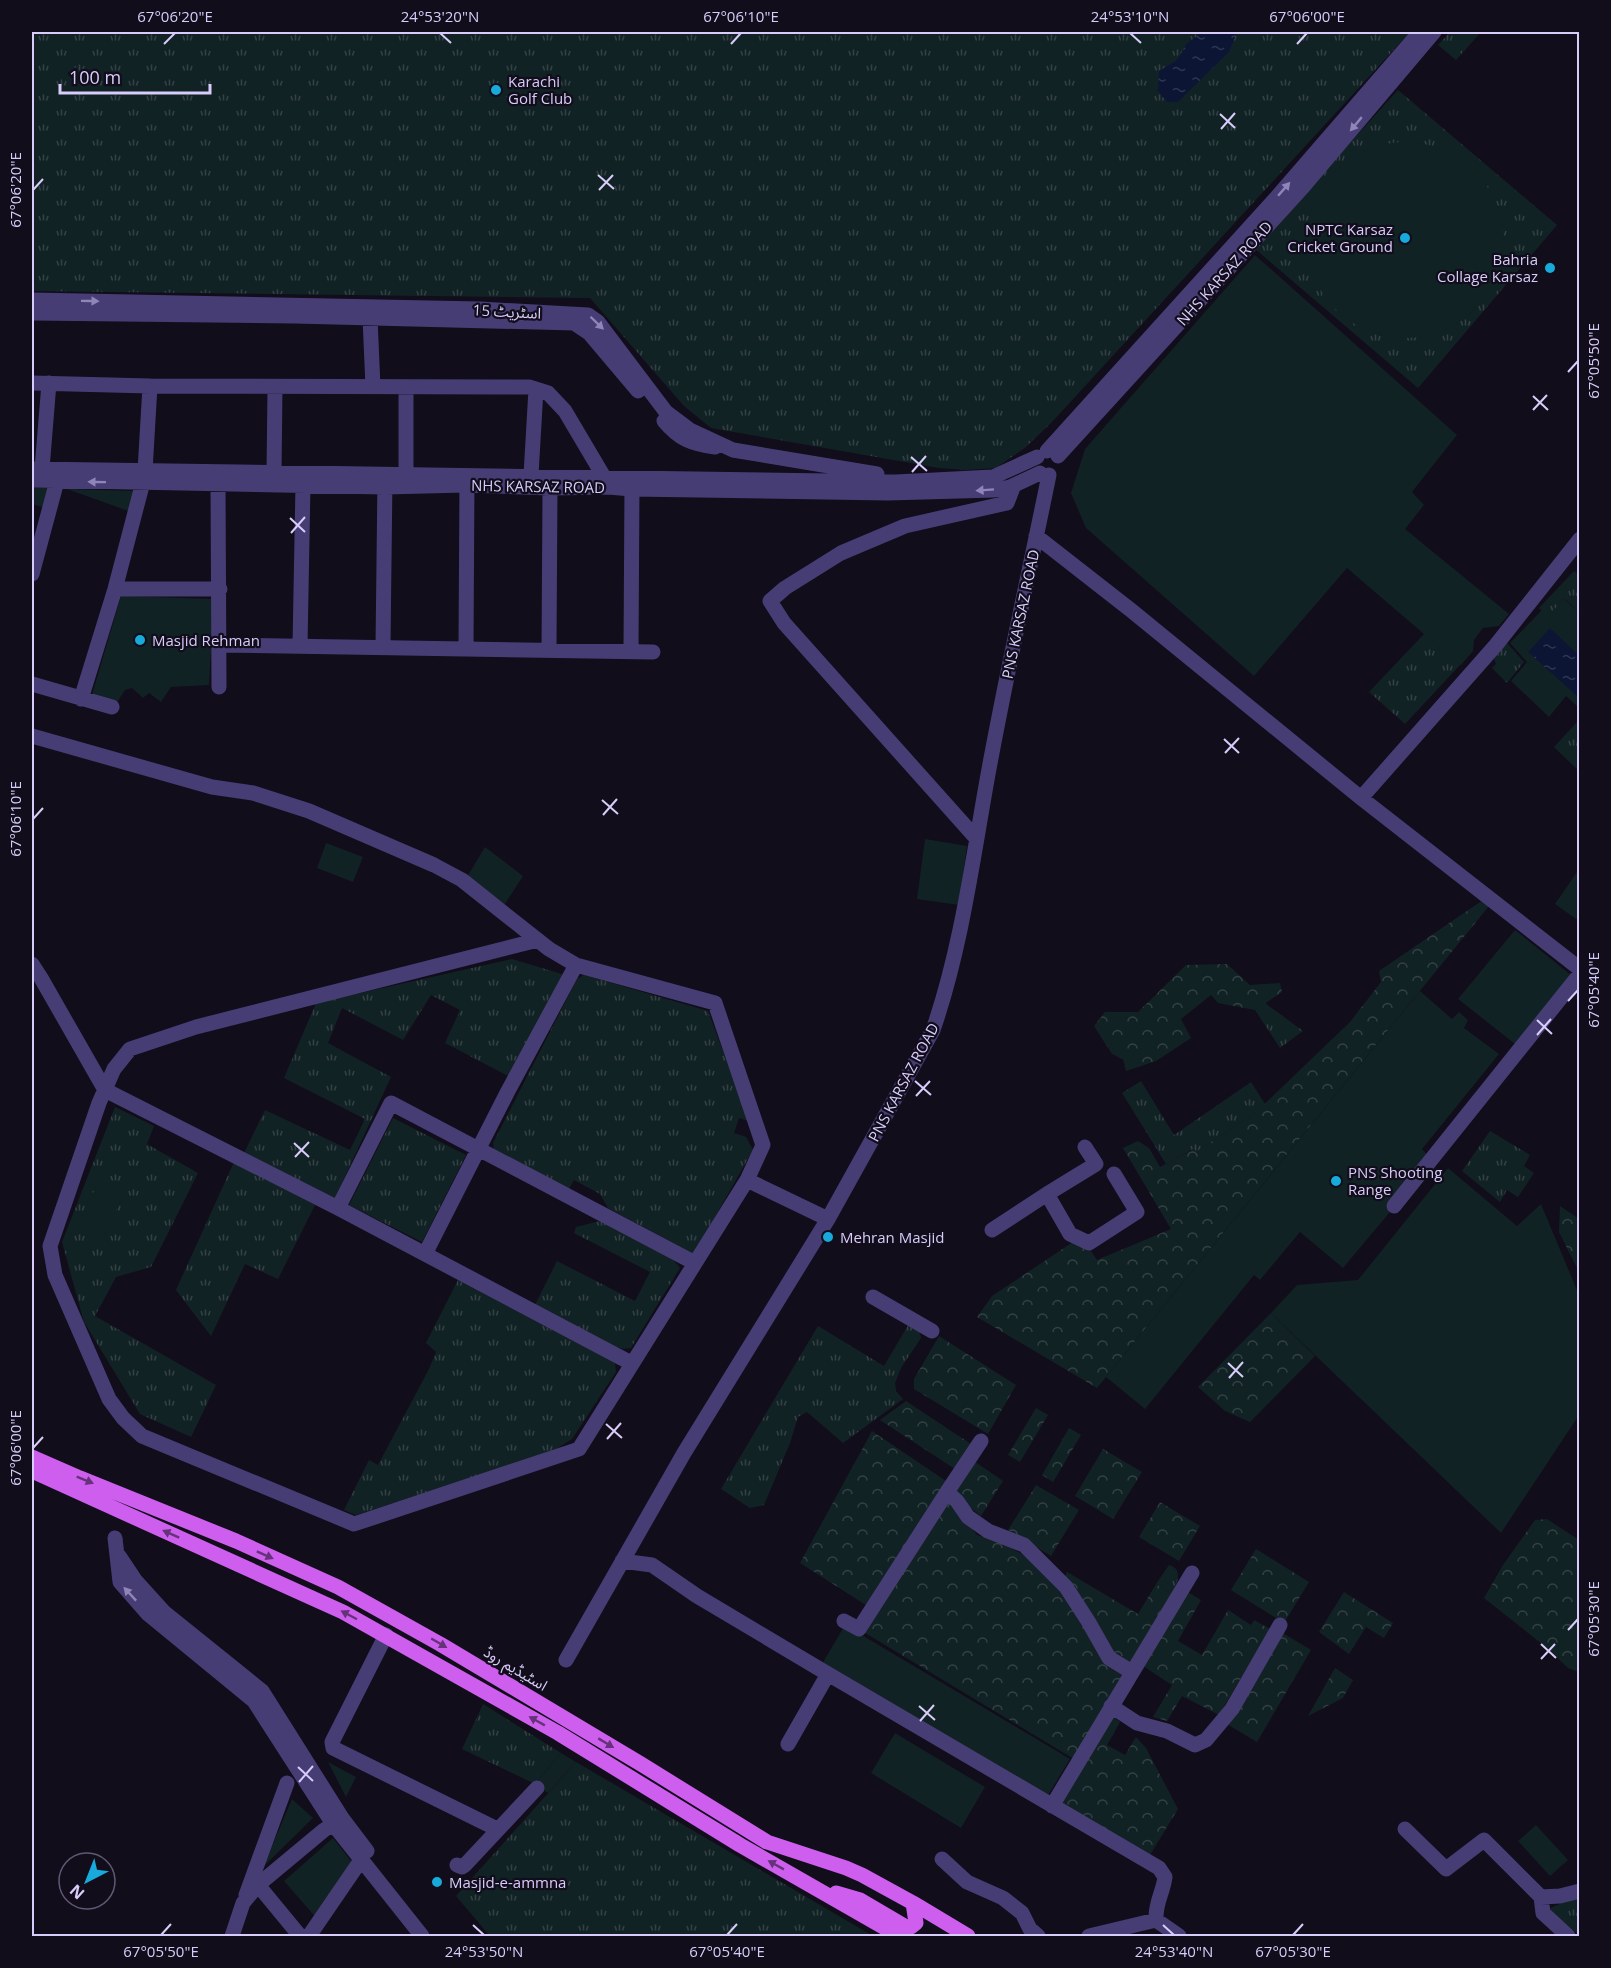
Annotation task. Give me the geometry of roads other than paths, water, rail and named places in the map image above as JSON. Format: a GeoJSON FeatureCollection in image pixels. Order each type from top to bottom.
{"type":"FeatureCollection","features":[{"type":"Feature","properties":{"kind":"main road","name":"اسٹیڈیم روڈ"},"geometry":{"type":"LineString","coordinates":[[32,1457],[236,1541],[338,1587],[450,1650],[767,1842],[846,1868],[913,1902],[968,1936]]}},
{"type":"Feature","properties":{"kind":"main road"},"geometry":{"type":"LineString","coordinates":[[32,1471],[343,1612],[386,1635],[558,1732],[889,1934]]}},
{"type":"Feature","properties":{"kind":"main road"},"geometry":{"type":"LineString","coordinates":[[811,1885],[860,1900],[906,1927],[911,1927],[916,1923],[913,1902]]}},
{"type":"Feature","properties":{"kind":"street","name":"NHS KARSAZ ROAD"},"geometry":{"type":"LineString","coordinates":[[1047,455],[1420,32]]}},
{"type":"Feature","properties":{"kind":"street","name":"NHS KARSAZ ROAD"},"geometry":{"type":"LineString","coordinates":[[817,486],[993,477],[1047,455],[1303,187],[1434,32]]}},
{"type":"Feature","properties":{"kind":"street","name":"اسٹریٹ 15"},"geometry":{"type":"LineString","coordinates":[[32,300],[480,309],[588,315],[598,322],[666,412],[690,430],[733,450],[921,481]]}},
{"type":"Feature","properties":{"kind":"street"},"geometry":{"type":"LineString","coordinates":[[32,313],[370,318],[579,325],[589,333],[670,429],[690,442],[733,450]]}},
{"type":"Feature","properties":{"kind":"street"},"geometry":{"type":"LineString","coordinates":[[370,318],[373,387]]}},
{"type":"Feature","properties":{"kind":"street"},"geometry":{"type":"LineString","coordinates":[[32,383],[150,386],[529,387],[548,393],[565,411],[604,477]]}},
{"type":"Feature","properties":{"kind":"street"},"geometry":{"type":"LineString","coordinates":[[35,473],[49,383]]}},
{"type":"Feature","properties":{"kind":"street"},"geometry":{"type":"LineString","coordinates":[[81,699],[115,590],[141,476],[150,386]]}},
{"type":"Feature","properties":{"kind":"street"},"geometry":{"type":"LineString","coordinates":[[275,387],[283,476]]}},
{"type":"Feature","properties":{"kind":"street"},"geometry":{"type":"LineString","coordinates":[[406,387],[406,474]]}},
{"type":"Feature","properties":{"kind":"street"},"geometry":{"type":"LineString","coordinates":[[536,389],[549,650]]}},
{"type":"Feature","properties":{"kind":"street"},"geometry":{"type":"LineString","coordinates":[[1047,455],[1060,464],[1056,472],[1045,474],[1036,466],[1047,455]]}},
{"type":"Feature","properties":{"kind":"street","name":"NHS KARSAZ ROAD"},"geometry":{"type":"LineString","coordinates":[[35,473],[466,480],[608,487],[632,483],[972,491],[994,490],[1045,474]]}},
{"type":"Feature","properties":{"kind":"street","name":"NHS KARSAZ ROAD"},"geometry":{"type":"LineString","coordinates":[[35,473],[57,481],[141,476]]}},
{"type":"Feature","properties":{"kind":"street","name":"NHS KARSAZ ROAD"},"geometry":{"type":"LineString","coordinates":[[184,477],[218,483],[283,476],[303,484],[385,480],[406,474],[466,480]]}},
{"type":"Feature","properties":{"kind":"street","name":"PNS KARSAZ ROAD"},"geometry":{"type":"LineString","coordinates":[[566,1660],[684,1452],[828,1219],[933,1030],[956,947],[999,713],[1036,536],[1045,474]]}},
{"type":"Feature","properties":{"kind":"street","name":"NHS KARSAZ ROAD"},"geometry":{"type":"LineString","coordinates":[[541,482],[604,477],[632,483]]}},
{"type":"Feature","properties":{"kind":"street"},"geometry":{"type":"LineString","coordinates":[[383,647],[385,480]]}},
{"type":"Feature","properties":{"kind":"street"},"geometry":{"type":"LineString","coordinates":[[466,480],[466,648]]}},
{"type":"Feature","properties":{"kind":"street"},"geometry":{"type":"LineString","coordinates":[[32,574],[57,481]]}},
{"type":"Feature","properties":{"kind":"street"},"geometry":{"type":"LineString","coordinates":[[218,483],[219,687]]}},
{"type":"Feature","properties":{"kind":"street"},"geometry":{"type":"LineString","coordinates":[[631,652],[632,483]]}},
{"type":"Feature","properties":{"kind":"street"},"geometry":{"type":"LineString","coordinates":[[300,646],[303,484]]}},
{"type":"Feature","properties":{"kind":"street"},"geometry":{"type":"LineString","coordinates":[[976,838],[784,623],[770,601],[785,588],[841,553],[905,526],[1007,503],[1014,485]]}},
{"type":"Feature","properties":{"kind":"street"},"geometry":{"type":"LineString","coordinates":[[1036,536],[1580,972],[1394,1206]]}},
{"type":"Feature","properties":{"kind":"street"},"geometry":{"type":"LineString","coordinates":[[1361,798],[1496,645],[1580,539]]}},
{"type":"Feature","properties":{"kind":"street"},"geometry":{"type":"LineString","coordinates":[[115,590],[220,589]]}},
{"type":"Feature","properties":{"kind":"street"},"geometry":{"type":"LineString","coordinates":[[219,645],[653,652]]}},
{"type":"Feature","properties":{"kind":"street"},"geometry":{"type":"LineString","coordinates":[[32,684],[112,707]]}},
{"type":"Feature","properties":{"kind":"street"},"geometry":{"type":"LineString","coordinates":[[32,736],[212,786],[253,793],[309,811],[434,865],[462,880],[538,940],[549,949],[576,965],[715,1002],[763,1145],[747,1180],[579,1449],[354,1524],[142,1436],[123,1419],[109,1399],[55,1275],[50,1246],[99,1103],[114,1069],[130,1049],[196,1027],[538,940]]}},
{"type":"Feature","properties":{"kind":"street"},"geometry":{"type":"LineString","coordinates":[[32,964],[105,1090],[425,1254],[631,1363]]}},
{"type":"Feature","properties":{"kind":"street"},"geometry":{"type":"LineString","coordinates":[[425,1254],[576,965]]}},
{"type":"Feature","properties":{"kind":"street"},"geometry":{"type":"LineString","coordinates":[[338,1209],[391,1102],[695,1263]]}},
{"type":"Feature","properties":{"kind":"street"},"geometry":{"type":"LineString","coordinates":[[992,1230],[1096,1164],[1086,1147]]}},
{"type":"Feature","properties":{"kind":"street"},"geometry":{"type":"LineString","coordinates":[[1047,1194],[1071,1234],[1089,1243],[1137,1212],[1114,1174]]}},
{"type":"Feature","properties":{"kind":"street"},"geometry":{"type":"LineString","coordinates":[[747,1180],[828,1219]]}},
{"type":"Feature","properties":{"kind":"street"},"geometry":{"type":"LineString","coordinates":[[873,1297],[932,1331]]}},
{"type":"Feature","properties":{"kind":"street"},"geometry":{"type":"LineString","coordinates":[[844,1621],[860,1629],[981,1441]]}},
{"type":"Feature","properties":{"kind":"street"},"geometry":{"type":"LineString","coordinates":[[947,1492],[957,1501],[968,1517],[988,1531],[1024,1545],[1066,1587],[1109,1658],[1132,1672]]}},
{"type":"Feature","properties":{"kind":"street"},"geometry":{"type":"LineString","coordinates":[[115,1538],[117,1553],[135,1580],[164,1612],[262,1691],[361,1860],[422,1936]]}},
{"type":"Feature","properties":{"kind":"street"},"geometry":{"type":"LineString","coordinates":[[622,1561],[652,1565],[697,1596],[1158,1868],[1165,1877],[1155,1907],[1156,1920],[1171,1934]]}},
{"type":"Feature","properties":{"kind":"street"},"geometry":{"type":"LineString","coordinates":[[1052,1806],[1192,1573]]}},
{"type":"Feature","properties":{"kind":"street"},"geometry":{"type":"LineString","coordinates":[[1112,1706],[1137,1723],[1167,1731],[1195,1745],[1206,1740],[1232,1709],[1280,1624]]}},
{"type":"Feature","properties":{"kind":"street"},"geometry":{"type":"LineString","coordinates":[[386,1635],[332,1742],[333,1748],[498,1829]]}},
{"type":"Feature","properties":{"kind":"street"},"geometry":{"type":"LineString","coordinates":[[788,1744],[828,1674]]}},
{"type":"Feature","properties":{"kind":"street"},"geometry":{"type":"LineString","coordinates":[[232,1936],[287,1783]]}},
{"type":"Feature","properties":{"kind":"street"},"geometry":{"type":"LineString","coordinates":[[457,1865],[462,1867],[465,1865],[537,1788]]}},
{"type":"Feature","properties":{"kind":"street"},"geometry":{"type":"LineString","coordinates":[[243,1903],[258,1885],[338,1821]]}},
{"type":"Feature","properties":{"kind":"street"},"geometry":{"type":"LineString","coordinates":[[338,1821],[433,1936]]}},
{"type":"Feature","properties":{"kind":"street"},"geometry":{"type":"LineString","coordinates":[[1405,1829],[1446,1869],[1484,1840],[1541,1897],[1543,1913],[1568,1936]]}},
{"type":"Feature","properties":{"kind":"street"},"geometry":{"type":"LineString","coordinates":[[309,1936],[361,1860]]}},
{"type":"Feature","properties":{"kind":"street"},"geometry":{"type":"LineString","coordinates":[[942,1860],[967,1882],[1003,1898],[1023,1913],[1029,1929],[1038,1936]]}},
{"type":"Feature","properties":{"kind":"street"},"geometry":{"type":"LineString","coordinates":[[258,1885],[300,1936]]}},
{"type":"Feature","properties":{"kind":"street"},"geometry":{"type":"LineString","coordinates":[[1541,1897],[1560,1896],[1580,1891]]}},
{"type":"Feature","properties":{"kind":"street"},"geometry":{"type":"LineString","coordinates":[[1089,1936],[1156,1920]]}},
{"type":"Feature","properties":{"kind":"water"},"geometry":{"type":"Polygon","coordinates":[[[1203,32],[1237,32],[1229,52],[1178,102],[1167,102],[1158,91],[1159,71],[1177,60],[1187,43],[1203,32]]]}},
{"type":"Feature","properties":{"kind":"water"},"geometry":{"type":"Polygon","coordinates":[[[1550,628],[1579,655],[1579,698],[1528,652],[1550,628]]]}},
{"type":"Feature","properties":{"kind":"place","name":"Karachi Golf Club"},"geometry":{"type":"Point","coordinates":[496,90]}},
{"type":"Feature","properties":{"kind":"place","name":"NPTC Karsaz Cricket Ground"},"geometry":{"type":"Point","coordinates":[1405,238]}},
{"type":"Feature","properties":{"kind":"place","name":"Bahria Collage Karsaz"},"geometry":{"type":"Point","coordinates":[1550,268]}},
{"type":"Feature","properties":{"kind":"place","name":"Masjid Rehman"},"geometry":{"type":"Point","coordinates":[140,640]}},
{"type":"Feature","properties":{"kind":"place","name":"PNS Shooting Range"},"geometry":{"type":"Point","coordinates":[1336,1181]}},
{"type":"Feature","properties":{"kind":"place","name":"Mehran Masjid"},"geometry":{"type":"Point","coordinates":[828,1237]}},
{"type":"Feature","properties":{"kind":"place","name":"Masjid-e-ammna"},"geometry":{"type":"Point","coordinates":[437,1882]}}]}
